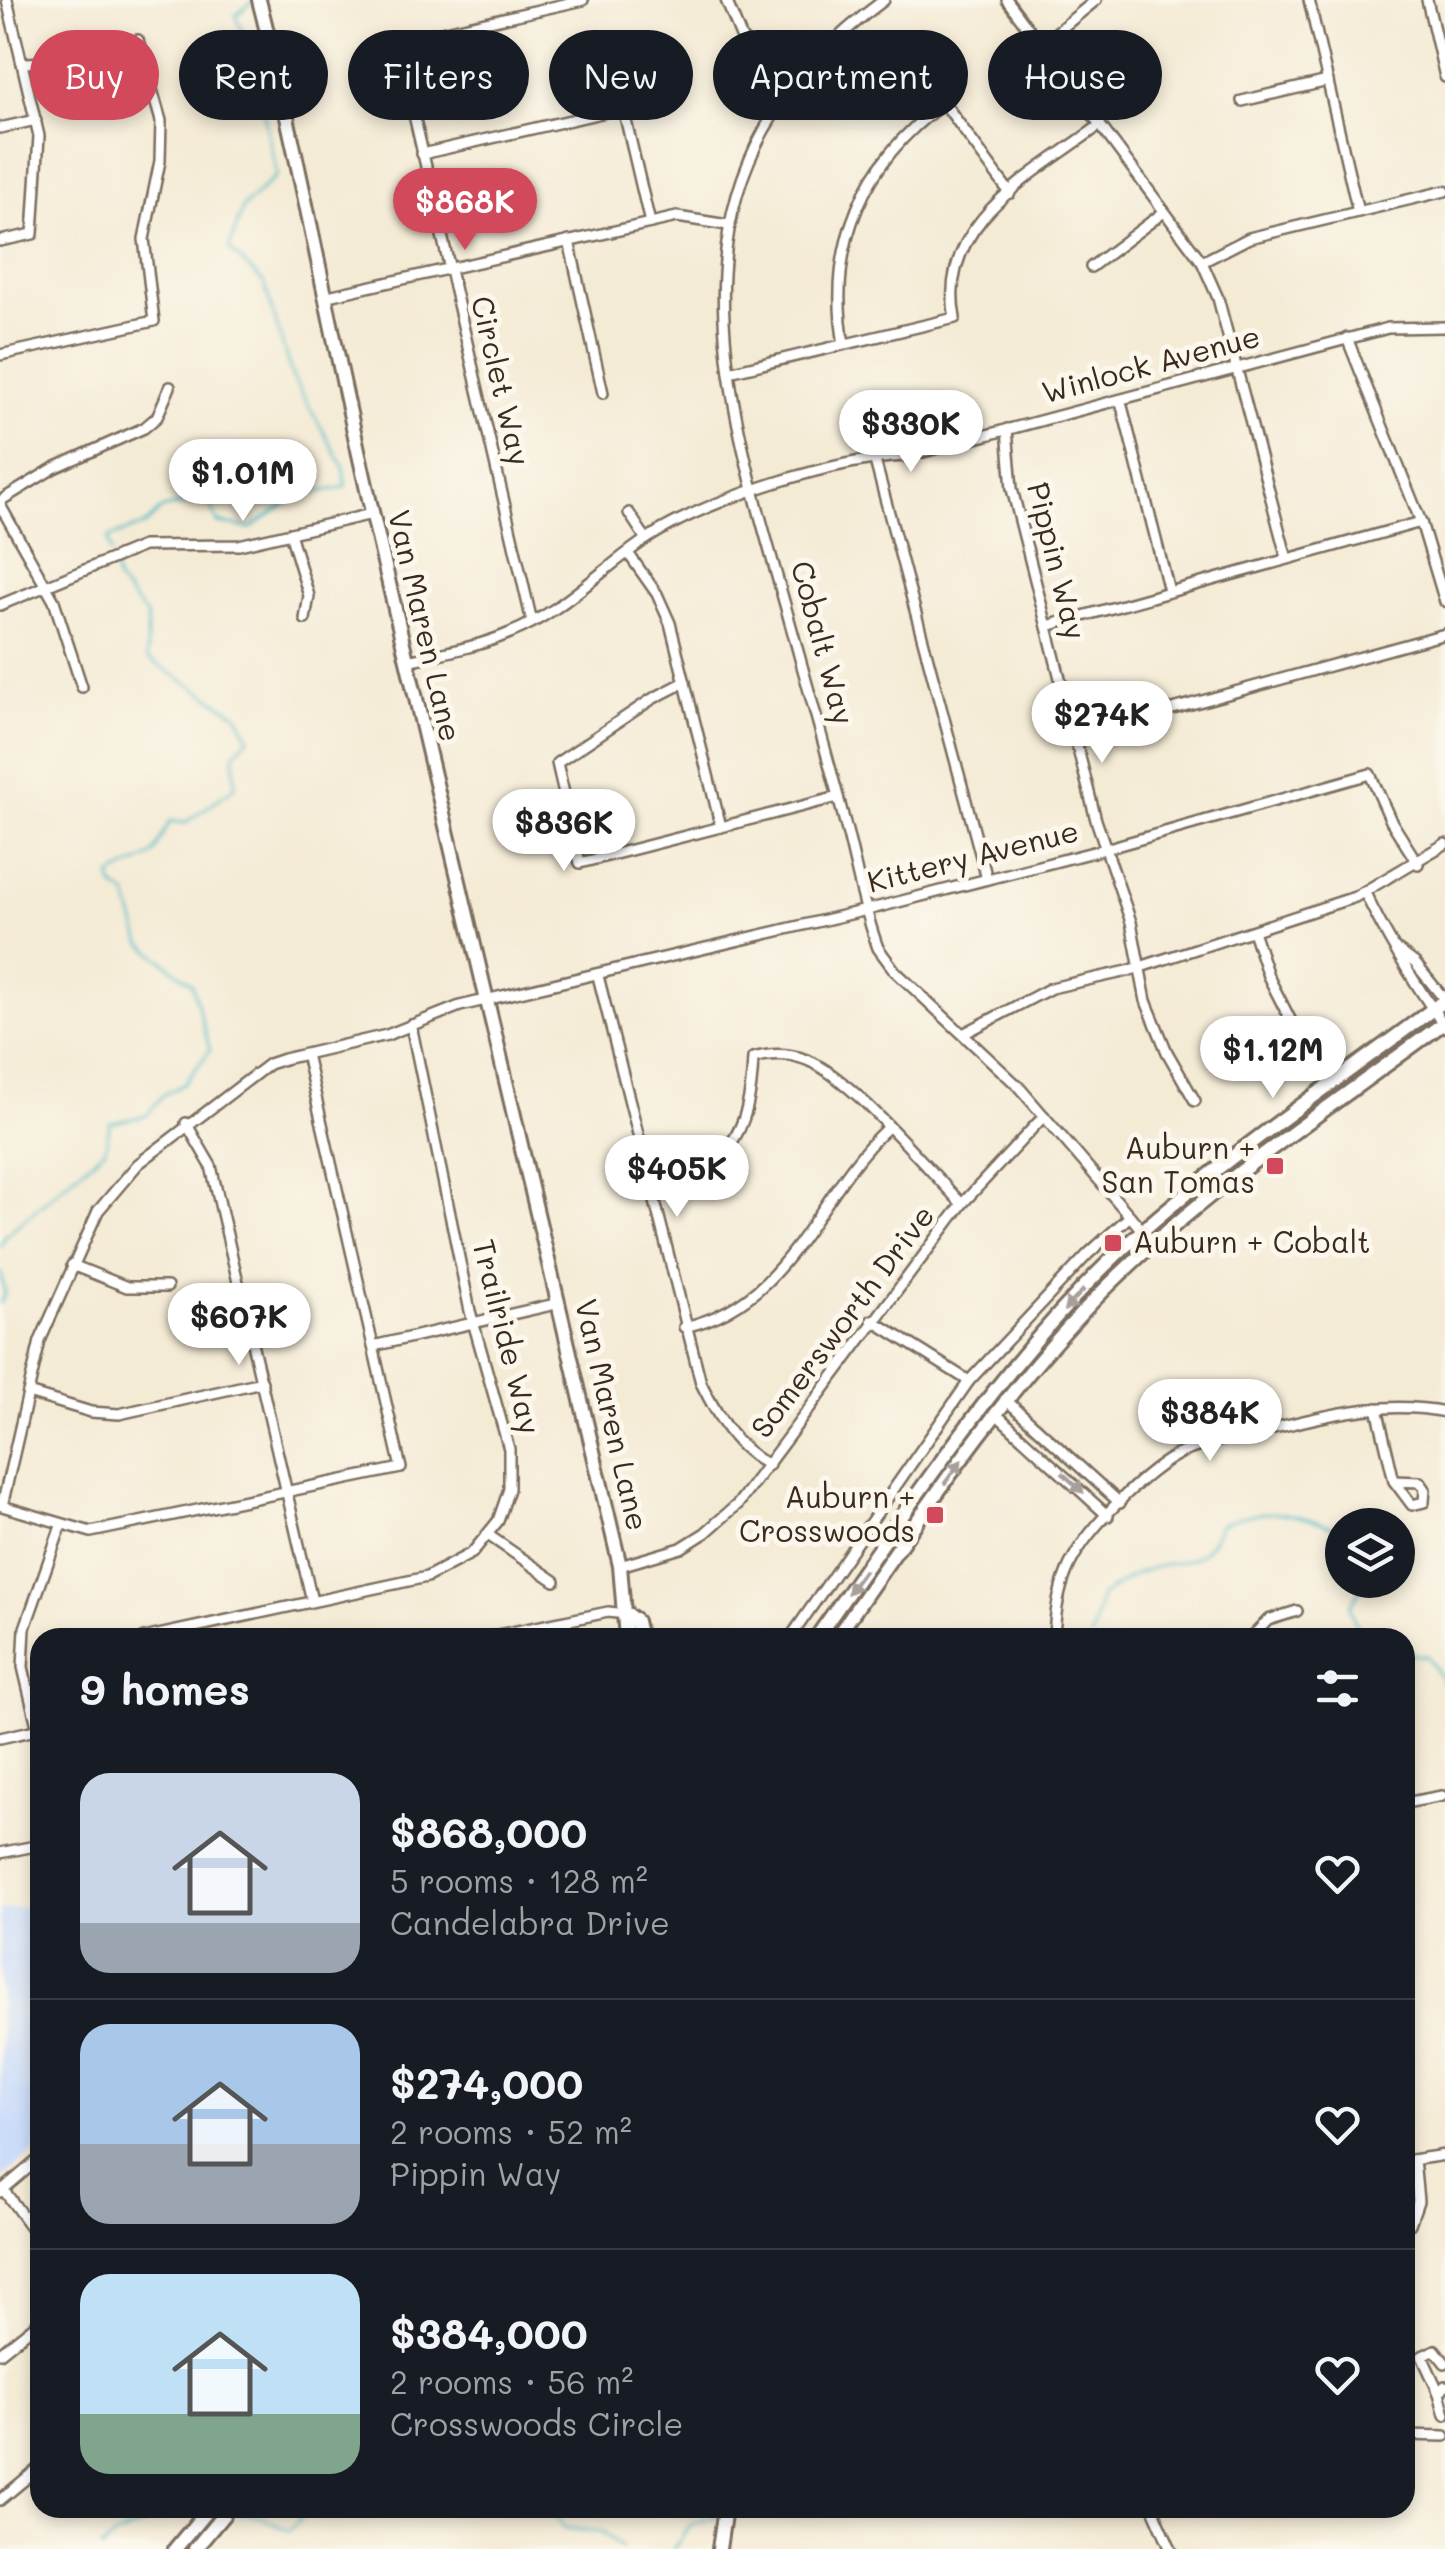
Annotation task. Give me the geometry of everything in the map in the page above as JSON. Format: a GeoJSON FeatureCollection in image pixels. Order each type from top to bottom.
{"type":"FeatureCollection","features":[{"type":"Feature","properties":{"kind":"main road","name":"Van Maren Lane"},"geometry":{"type":"LineString","coordinates":[[260,6],[328,296],[372,514],[620,1566],[626,1628]]}},
{"type":"Feature","properties":{"kind":"main road"},"geometry":{"type":"LineString","coordinates":[[823,1628],[996,1390],[1051,1324],[1143,1231],[1244,1149],[1445,1000]]}},
{"type":"Feature","properties":{"kind":"main road"},"geometry":{"type":"LineString","coordinates":[[843,1628],[997,1414],[1092,1303],[1154,1244],[1232,1179],[1444,1024]]}},
{"type":"Feature","properties":{"kind":"main road","name":"Van Maren Lane"},"geometry":{"type":"LineString","coordinates":[[626,1614],[636,1621],[638,1628]]}},
{"type":"Feature","properties":{"kind":"main road"},"geometry":{"type":"LineString","coordinates":[[175,2549],[200,2518]]}},
{"type":"Feature","properties":{"kind":"main road"},"geometry":{"type":"LineString","coordinates":[[195,2549],[221,2518]]}},
{"type":"Feature","properties":{"kind":"main road"},"geometry":{"type":"LineString","coordinates":[[719,2549],[723,2518]]}},
{"type":"Feature","properties":{"kind":"street"},"geometry":{"type":"LineString","coordinates":[[7,0],[30,96]]}},
{"type":"Feature","properties":{"kind":"street","name":"Circlet Way"},"geometry":{"type":"LineString","coordinates":[[532,622],[397,42],[583,0]]}},
{"type":"Feature","properties":{"kind":"street"},"geometry":{"type":"LineString","coordinates":[[726,0],[738,30]]}},
{"type":"Feature","properties":{"kind":"street","name":"Cobalt Way"},"geometry":{"type":"LineString","coordinates":[[843,30],[884,0]]}},
{"type":"Feature","properties":{"kind":"street"},"geometry":{"type":"LineString","coordinates":[[1007,0],[1030,30]]}},
{"type":"Feature","properties":{"kind":"street"},"geometry":{"type":"LineString","coordinates":[[1059,30],[1096,0]]}},
{"type":"Feature","properties":{"kind":"street"},"geometry":{"type":"LineString","coordinates":[[1309,0],[1358,212]]}},
{"type":"Feature","properties":{"kind":"street"},"geometry":{"type":"LineString","coordinates":[[1427,0],[1445,77]]}},
{"type":"Feature","properties":{"kind":"street"},"geometry":{"type":"LineString","coordinates":[[0,354],[154,321],[144,239],[160,161],[161,121],[138,40],[59,62],[22,63]]}},
{"type":"Feature","properties":{"kind":"street"},"geometry":{"type":"LineString","coordinates":[[1242,101],[1328,81]]}},
{"type":"Feature","properties":{"kind":"street"},"geometry":{"type":"LineString","coordinates":[[844,344],[838,285],[848,227],[874,171],[904,134],[944,103],[1010,193]]}},
{"type":"Feature","properties":{"kind":"street"},"geometry":{"type":"LineString","coordinates":[[422,154],[622,108],[650,223]]}},
{"type":"Feature","properties":{"kind":"street"},"geometry":{"type":"LineString","coordinates":[[0,128],[36,120],[41,164],[33,234],[0,241]]}},
{"type":"Feature","properties":{"kind":"street","name":"Cobalt Way"},"geometry":{"type":"LineString","coordinates":[[770,120],[752,150],[728,225],[720,302],[730,372],[756,493],[867,910],[885,960],[966,1033],[1044,1116],[1154,1244]]}},
{"type":"Feature","properties":{"kind":"street"},"geometry":{"type":"LineString","coordinates":[[1096,120],[1202,262],[1218,298],[1286,559]]}},
{"type":"Feature","properties":{"kind":"street"},"geometry":{"type":"LineString","coordinates":[[730,372],[955,318],[951,288],[962,244],[978,220],[1100,125]]}},
{"type":"Feature","properties":{"kind":"street"},"geometry":{"type":"LineString","coordinates":[[1202,262],[1235,244],[1275,231],[1445,192]]}},
{"type":"Feature","properties":{"kind":"street"},"geometry":{"type":"LineString","coordinates":[[1091,267],[1164,212]]}},
{"type":"Feature","properties":{"kind":"street"},"geometry":{"type":"LineString","coordinates":[[328,296],[650,223],[685,217],[728,225]]}},
{"type":"Feature","properties":{"kind":"street"},"geometry":{"type":"LineString","coordinates":[[569,242],[604,393]]}},
{"type":"Feature","properties":{"kind":"street","name":"Winlock Avenue"},"geometry":{"type":"LineString","coordinates":[[407,661],[483,643],[532,622],[646,540],[692,514],[806,474],[874,457],[908,456],[1121,402],[1234,367],[1348,338],[1398,327],[1445,327]]}},
{"type":"Feature","properties":{"kind":"street"},"geometry":{"type":"LineString","coordinates":[[1348,338],[1421,522],[1445,602]]}},
{"type":"Feature","properties":{"kind":"street"},"geometry":{"type":"LineString","coordinates":[[82,687],[47,585],[0,503],[54,468],[144,428],[157,417],[170,387]]}},
{"type":"Feature","properties":{"kind":"street"},"geometry":{"type":"LineString","coordinates":[[1121,402],[1169,592]]}},
{"type":"Feature","properties":{"kind":"street","name":"Pippin Way"},"geometry":{"type":"LineString","coordinates":[[1007,429],[1012,489],[1105,849],[1131,922],[1155,1027],[1195,1101]]}},
{"type":"Feature","properties":{"kind":"street"},"geometry":{"type":"LineString","coordinates":[[874,457],[987,879]]}},
{"type":"Feature","properties":{"kind":"street"},"geometry":{"type":"LineString","coordinates":[[629,513],[646,540]]}},
{"type":"Feature","properties":{"kind":"street"},"geometry":{"type":"LineString","coordinates":[[0,604],[122,553],[160,544],[238,545],[372,514]]}},
{"type":"Feature","properties":{"kind":"street"},"geometry":{"type":"LineString","coordinates":[[1046,626],[1421,522]]}},
{"type":"Feature","properties":{"kind":"street"},"geometry":{"type":"LineString","coordinates":[[290,534],[309,596],[305,619]]}},
{"type":"Feature","properties":{"kind":"street"},"geometry":{"type":"LineString","coordinates":[[628,553],[665,608],[721,827]]}},
{"type":"Feature","properties":{"kind":"street"},"geometry":{"type":"LineString","coordinates":[[1075,736],[1445,634]]}},
{"type":"Feature","properties":{"kind":"street"},"geometry":{"type":"LineString","coordinates":[[685,682],[652,698],[557,763],[580,863],[838,798]]}},
{"type":"Feature","properties":{"kind":"street","name":"Kittery Avenue"},"geometry":{"type":"LineString","coordinates":[[2,1506],[45,1325],[111,1193],[186,1123],[255,1071],[485,1000],[867,910],[1105,849],[1370,774],[1391,821],[1418,864]]}},
{"type":"Feature","properties":{"kind":"street"},"geometry":{"type":"LineString","coordinates":[[966,1033],[1051,988],[1139,967],[1365,893],[1445,844]]}},
{"type":"Feature","properties":{"kind":"street"},"geometry":{"type":"LineString","coordinates":[[1365,893],[1399,951],[1405,971],[1444,1024]]}},
{"type":"Feature","properties":{"kind":"street"},"geometry":{"type":"LineString","coordinates":[[1253,931],[1276,996],[1294,1025]]}},
{"type":"Feature","properties":{"kind":"street"},"geometry":{"type":"LineString","coordinates":[[1399,951],[1445,1000]]}},
{"type":"Feature","properties":{"kind":"street"},"geometry":{"type":"LineString","coordinates":[[598,976],[684,1326],[711,1403],[737,1441],[752,1457],[769,1465]]}},
{"type":"Feature","properties":{"kind":"street"},"geometry":{"type":"LineString","coordinates":[[1436,987],[1445,980]]}},
{"type":"Feature","properties":{"kind":"street","name":"Trailride Way"},"geometry":{"type":"LineString","coordinates":[[189,1628],[442,1572],[472,1553],[488,1535],[504,1504],[511,1469],[473,1322],[412,1025]]}},
{"type":"Feature","properties":{"kind":"street"},"geometry":{"type":"LineString","coordinates":[[2,1506],[91,1532],[402,1468],[306,1054]]}},
{"type":"Feature","properties":{"kind":"street"},"geometry":{"type":"LineString","coordinates":[[650,1190],[698,1172],[730,1147],[749,1112],[753,1058],[789,1055],[825,1069],[962,1204]]}},
{"type":"Feature","properties":{"kind":"street","name":"Somersworth Drive"},"geometry":{"type":"LineString","coordinates":[[620,1566],[680,1548],[706,1534],[738,1504],[962,1204],[1044,1116]]}},
{"type":"Feature","properties":{"kind":"street"},"geometry":{"type":"LineString","coordinates":[[186,1123],[211,1166],[312,1601]]}},
{"type":"Feature","properties":{"kind":"street"},"geometry":{"type":"LineString","coordinates":[[684,1326],[736,1309],[766,1285],[860,1156],[887,1128]]}},
{"type":"Feature","properties":{"kind":"street"},"geometry":{"type":"LineString","coordinates":[[797,1628],[969,1381],[1088,1254],[1130,1216]]}},
{"type":"Feature","properties":{"kind":"street"},"geometry":{"type":"LineString","coordinates":[[72,1265],[127,1287],[167,1287]]}},
{"type":"Feature","properties":{"kind":"street"},"geometry":{"type":"LineString","coordinates":[[373,1346],[560,1302]]}},
{"type":"Feature","properties":{"kind":"street"},"geometry":{"type":"LineString","coordinates":[[872,1320],[969,1381]]}},
{"type":"Feature","properties":{"kind":"street"},"geometry":{"type":"LineString","coordinates":[[28,1393],[90,1412],[119,1414],[262,1382]]}},
{"type":"Feature","properties":{"kind":"street"},"geometry":{"type":"LineString","coordinates":[[996,1390],[1120,1503]]}},
{"type":"Feature","properties":{"kind":"street"},"geometry":{"type":"LineString","coordinates":[[984,1405],[1108,1516]]}},
{"type":"Feature","properties":{"kind":"street"},"geometry":{"type":"LineString","coordinates":[[1377,1408],[1394,1480]]}},
{"type":"Feature","properties":{"kind":"street"},"geometry":{"type":"LineString","coordinates":[[1054,1628],[1068,1569],[1120,1503],[1159,1466],[1184,1452],[1324,1415],[1377,1408],[1445,1412]]}},
{"type":"Feature","properties":{"kind":"street"},"geometry":{"type":"LineString","coordinates":[[30,1683],[24,1652],[25,1628],[61,1526]]}},
{"type":"Feature","properties":{"kind":"street"},"geometry":{"type":"LineString","coordinates":[[488,1535],[555,1581]]}},
{"type":"Feature","properties":{"kind":"street"},"geometry":{"type":"LineString","coordinates":[[1260,1628],[1268,1620],[1297,1611]]}},
{"type":"Feature","properties":{"kind":"street"},"geometry":{"type":"LineString","coordinates":[[532,1628],[608,1612],[626,1614]]}},
{"type":"Feature","properties":{"kind":"street"},"geometry":{"type":"LineString","coordinates":[[24,1652],[30,1652]]}},
{"type":"Feature","properties":{"kind":"street"},"geometry":{"type":"LineString","coordinates":[[0,1738],[30,1732]]}},
{"type":"Feature","properties":{"kind":"street"},"geometry":{"type":"LineString","coordinates":[[1415,1801],[1442,1796]]}},
{"type":"Feature","properties":{"kind":"street"},"geometry":{"type":"LineString","coordinates":[[0,1853],[30,1847]]}},
{"type":"Feature","properties":{"kind":"street"},"geometry":{"type":"LineString","coordinates":[[1415,2159],[1445,2155]]}},
{"type":"Feature","properties":{"kind":"street"},"geometry":{"type":"LineString","coordinates":[[30,2166],[1,2191],[30,2227]]}},
{"type":"Feature","properties":{"kind":"street"},"geometry":{"type":"LineString","coordinates":[[0,2354],[30,2329]]}},
{"type":"Feature","properties":{"kind":"street"},"geometry":{"type":"LineString","coordinates":[[1445,2363],[1435,2350],[1422,2356],[1442,2389],[1445,2415]]}},
{"type":"Feature","properties":{"kind":"street"},"geometry":{"type":"LineString","coordinates":[[1415,2434],[1444,2433]]}},
{"type":"Feature","properties":{"kind":"street"},"geometry":{"type":"LineString","coordinates":[[0,2500],[30,2476]]}},
{"type":"Feature","properties":{"kind":"street"},"geometry":{"type":"LineString","coordinates":[[1158,2518],[1171,2549]]}},
{"type":"Feature","properties":{"kind":"shaded area"},"geometry":{"type":"Polygon","coordinates":[[[26,1906],[30,1926],[30,2155],[0,2179],[0,1911],[26,1906]]]}},
{"type":"Feature","properties":{"kind":"waterway"},"geometry":{"type":"LineString","coordinates":[[111,553],[108,538],[145,525],[162,509],[208,499],[218,523],[251,528],[297,496],[346,487],[343,466],[292,376],[264,283],[229,249],[243,207],[277,175],[250,51],[236,15],[254,1]]}},
{"type":"Feature","properties":{"kind":"waterway"},"geometry":{"type":"LineString","coordinates":[[0,1247],[5,1236],[105,1149],[110,1123],[146,1116],[163,1095],[184,1084],[210,1050],[192,984],[141,943],[127,895],[113,886],[111,876],[153,855],[170,821],[185,823],[235,787],[234,754],[249,737],[237,714],[147,658],[147,616],[117,581],[113,561]]}},
{"type":"Feature","properties":{"kind":"waterway"},"geometry":{"type":"LineString","coordinates":[[0,1272],[5,1293],[0,1303]]}},
{"type":"Feature","properties":{"kind":"waterway"},"geometry":{"type":"LineString","coordinates":[[1093,1628],[1101,1596],[1137,1573],[1198,1555],[1206,1549],[1220,1524],[1267,1513],[1325,1524]]}},
{"type":"Feature","properties":{"kind":"waterway"},"geometry":{"type":"LineString","coordinates":[[1355,1598],[1350,1606],[1357,1628]]}},
{"type":"Feature","properties":{"kind":"waterway"},"geometry":{"type":"LineString","coordinates":[[1415,1655],[1427,1656],[1445,1685]]}},
{"type":"Feature","properties":{"kind":"waterway"},"geometry":{"type":"LineString","coordinates":[[102,2549],[115,2537],[158,2518]]}},
{"type":"Feature","properties":{"kind":"waterway"},"geometry":{"type":"LineString","coordinates":[[263,2518],[289,2531],[300,2518]]}},
{"type":"Feature","properties":{"kind":"waterway"},"geometry":{"type":"LineString","coordinates":[[558,2518],[565,2528],[603,2532],[623,2549]]}},
{"type":"Feature","properties":{"kind":"waterway"},"geometry":{"type":"LineString","coordinates":[[673,2549],[692,2524],[712,2518]]}},
{"type":"Feature","properties":{"kind":"place","name":"Auburn + San Tomas"},"geometry":{"type":"Point","coordinates":[1275,1166]}},
{"type":"Feature","properties":{"kind":"place","name":"Auburn + Cobalt"},"geometry":{"type":"Point","coordinates":[1113,1243]}},
{"type":"Feature","properties":{"kind":"place","name":"Auburn + Crosswoods"},"geometry":{"type":"Point","coordinates":[935,1515]}}]}
